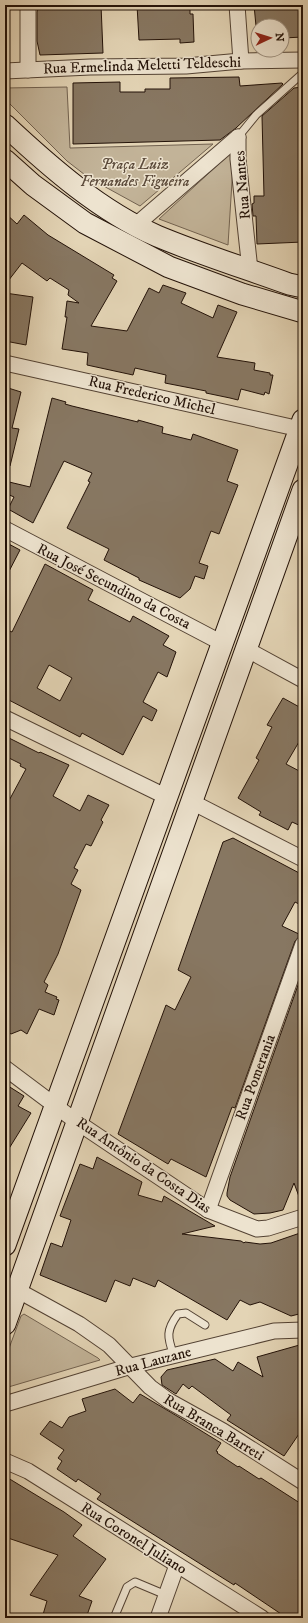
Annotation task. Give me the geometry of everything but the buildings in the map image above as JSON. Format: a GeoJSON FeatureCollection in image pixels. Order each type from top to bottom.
{"type":"FeatureCollection","features":[{"type":"Feature","properties":{"kind":"street"},"geometry":{"type":"LineString","coordinates":[[28,5],[28,70]]}},
{"type":"Feature","properties":{"kind":"street"},"geometry":{"type":"LineString","coordinates":[[237,5],[241,61]]}},
{"type":"Feature","properties":{"kind":"street","name":"Rua Ermelinda Meletti Teldeschi"},"geometry":{"type":"LineString","coordinates":[[5,71],[90,67],[186,66],[241,61],[303,60]]}},
{"type":"Feature","properties":{"kind":"street"},"geometry":{"type":"LineString","coordinates":[[5,125],[45,162],[103,205],[136,225],[178,244],[289,284],[303,287]]}},
{"type":"Feature","properties":{"kind":"street","name":"Rua Nantes"},"geometry":{"type":"LineString","coordinates":[[136,225],[238,137]]}},
{"type":"Feature","properties":{"kind":"street","name":"Rua Nantes"},"geometry":{"type":"LineString","coordinates":[[238,137],[238,159],[250,270]]}},
{"type":"Feature","properties":{"kind":"street"},"geometry":{"type":"LineString","coordinates":[[5,160],[33,185],[84,223],[169,267],[242,294],[303,312]]}},
{"type":"Feature","properties":{"kind":"street","name":"Rua Frederico Michel"},"geometry":{"type":"LineString","coordinates":[[5,363],[301,424]]}},
{"type":"Feature","properties":{"kind":"street"},"geometry":{"type":"LineString","coordinates":[[5,1246],[301,424]]}},
{"type":"Feature","properties":{"kind":"street"},"geometry":{"type":"LineString","coordinates":[[5,1324],[303,490]]}},
{"type":"Feature","properties":{"kind":"street","name":"Rua José Secundino da Costa"},"geometry":{"type":"LineString","coordinates":[[5,529],[222,642]]}},
{"type":"Feature","properties":{"kind":"street"},"geometry":{"type":"LineString","coordinates":[[246,649],[303,680]]}},
{"type":"Feature","properties":{"kind":"street"},"geometry":{"type":"LineString","coordinates":[[5,718],[167,797]]}},
{"type":"Feature","properties":{"kind":"street"},"geometry":{"type":"LineString","coordinates":[[192,802],[303,859]]}},
{"type":"Feature","properties":{"kind":"street","name":"Rua Pomerania"},"geometry":{"type":"LineString","coordinates":[[208,1210],[303,944]]}},
{"type":"Feature","properties":{"kind":"street","name":"Rua Antônio da Costa Dias"},"geometry":{"type":"LineString","coordinates":[[5,1068],[56,1104],[78,1122],[208,1210],[257,1228],[268,1228],[303,1217]]}},
{"type":"Feature","properties":{"kind":"street","name":"Rua Branca Barreti"},"geometry":{"type":"LineString","coordinates":[[17,1290],[79,1324],[109,1345],[150,1387],[169,1401],[222,1431],[303,1482]]}},
{"type":"Feature","properties":{"kind":"street","name":"Rua Lauzane"},"geometry":{"type":"LineString","coordinates":[[5,1404],[131,1366],[274,1331],[303,1330]]}},
{"type":"Feature","properties":{"kind":"street","name":"Rua Coronel Juliano"},"geometry":{"type":"LineString","coordinates":[[5,1461],[28,1471],[262,1618]]}},
{"type":"Feature","properties":{"kind":"street"},"geometry":{"type":"LineString","coordinates":[[158,1618],[177,1565]]}},
{"type":"Feature","properties":{"kind":"lane"},"geometry":{"type":"LineString","coordinates":[[238,137],[256,115],[303,72]]}},
{"type":"Feature","properties":{"kind":"lane"},"geometry":{"type":"LineString","coordinates":[[174,1356],[169,1341],[168,1330],[178,1314],[186,1313],[205,1325]]}},
{"type":"Feature","properties":{"kind":"lane"},"geometry":{"type":"LineString","coordinates":[[114,1618],[127,1587],[131,1583],[135,1582],[166,1595]]}},
{"type":"Feature","properties":{"kind":"green space","name":"Praça Luiz Fernandes Figueira"},"geometry":{"type":"Polygon","coordinates":[[[67,87],[70,148],[213,144],[140,206],[89,178],[67,161],[5,99],[5,88],[67,87]]]}},
{"type":"Feature","properties":{"kind":"green space","name":"Praça Luiz Fernandes Figueira"},"geometry":{"type":"Polygon","coordinates":[[[234,150],[228,245],[159,219],[234,150]]]}},
{"type":"Feature","properties":{"kind":"green space"},"geometry":{"type":"Polygon","coordinates":[[[24,1314],[100,1360],[5,1388],[5,1359],[21,1316],[24,1314]]]}}]}
